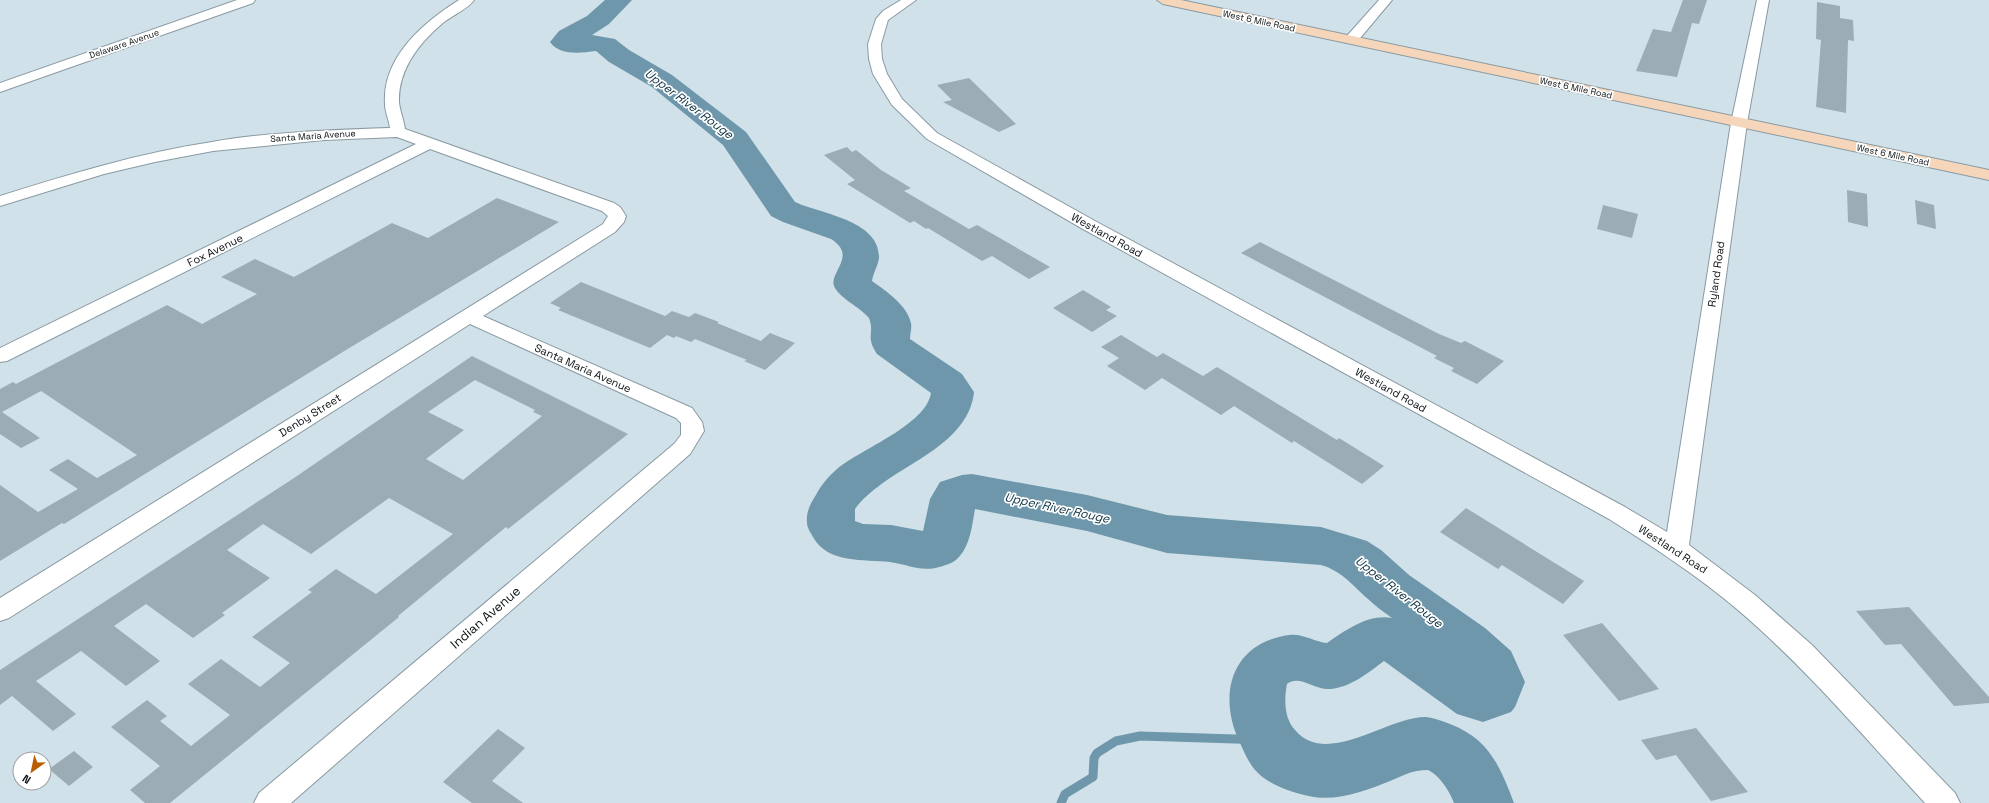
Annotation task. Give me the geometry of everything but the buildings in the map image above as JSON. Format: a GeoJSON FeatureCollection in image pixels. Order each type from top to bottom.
{"type":"FeatureCollection","features":[{"type":"Feature","properties":{"kind":"main road","name":"West 6 Mile Road"},"geometry":{"type":"LineString","coordinates":[[1162,0],[1989,175]]}},
{"type":"Feature","properties":{"kind":"street","name":"Delaware Avenue"},"geometry":{"type":"LineString","coordinates":[[0,88],[249,0]]}},
{"type":"Feature","properties":{"kind":"street"},"geometry":{"type":"LineString","coordinates":[[398,132],[398,122],[392,101],[398,72],[402,61],[408,50],[420,36],[438,20],[468,0]]}},
{"type":"Feature","properties":{"kind":"street","name":"Westland Road"},"geometry":{"type":"LineString","coordinates":[[910,0],[882,19],[875,40],[874,59],[879,72],[896,101],[910,118],[932,136],[1089,225],[1617,513],[1676,549],[1746,602],[1803,653],[1945,803]]}},
{"type":"Feature","properties":{"kind":"street"},"geometry":{"type":"LineString","coordinates":[[1352,40],[1386,0]]}},
{"type":"Feature","properties":{"kind":"street","name":"Ryland Road"},"geometry":{"type":"LineString","coordinates":[[1676,549],[1738,123],[1763,0]]}},
{"type":"Feature","properties":{"kind":"street","name":"Santa Maria Avenue"},"geometry":{"type":"LineString","coordinates":[[0,201],[98,170],[212,146],[324,134],[398,132],[608,207],[614,210],[617,216]]}},
{"type":"Feature","properties":{"kind":"street","name":"Fox Avenue"},"geometry":{"type":"LineString","coordinates":[[0,356],[429,143]]}},
{"type":"Feature","properties":{"kind":"street","name":"Denby Street"},"geometry":{"type":"LineString","coordinates":[[0,611],[609,228],[615,222],[617,216]]}},
{"type":"Feature","properties":{"kind":"street","name":"Santa Maria Avenue"},"geometry":{"type":"LineString","coordinates":[[467,316],[684,413],[691,419],[694,426]]}},
{"type":"Feature","properties":{"kind":"street","name":"Indian Avenue"},"geometry":{"type":"LineString","coordinates":[[269,803],[682,449],[691,438],[694,426]]}},
{"type":"Feature","properties":{"kind":"waterway","name":"Upper River Rouge"},"geometry":{"type":"LineString","coordinates":[[619,0],[604,15],[584,29],[568,37],[564,42],[573,45],[596,43],[605,45],[619,56],[662,81],[735,139],[783,209],[795,215],[844,231],[854,239],[859,248],[860,259],[853,286],[880,306],[889,317],[891,323],[891,345],[947,384],[953,392],[951,402],[947,410],[934,426],[923,435],[853,481],[840,495],[832,509],[831,524],[838,535],[856,542],[889,543],[918,550],[932,550],[939,546],[944,540],[947,533],[954,499],[957,494],[964,491],[972,491],[1087,513],[1139,528],[1167,534],[1321,546],[1349,554],[1363,564],[1391,589],[1450,631],[1481,656],[1497,678],[1497,688],[1488,697],[1477,697],[1398,642],[1391,640],[1382,639],[1367,644],[1346,660],[1331,666],[1323,666],[1299,658],[1283,659],[1273,664],[1262,674],[1258,693],[1257,700],[1260,723],[1269,743],[1279,755],[1290,763],[1302,768],[1316,770],[1329,770],[1358,765],[1414,744],[1440,746],[1460,760],[1467,769],[1480,791],[1484,803]]}},
{"type":"Feature","properties":{"kind":"waterway"},"geometry":{"type":"LineString","coordinates":[[1061,803],[1065,794],[1093,777],[1094,758],[1097,753],[1116,741],[1140,736],[1267,740]]}}]}
